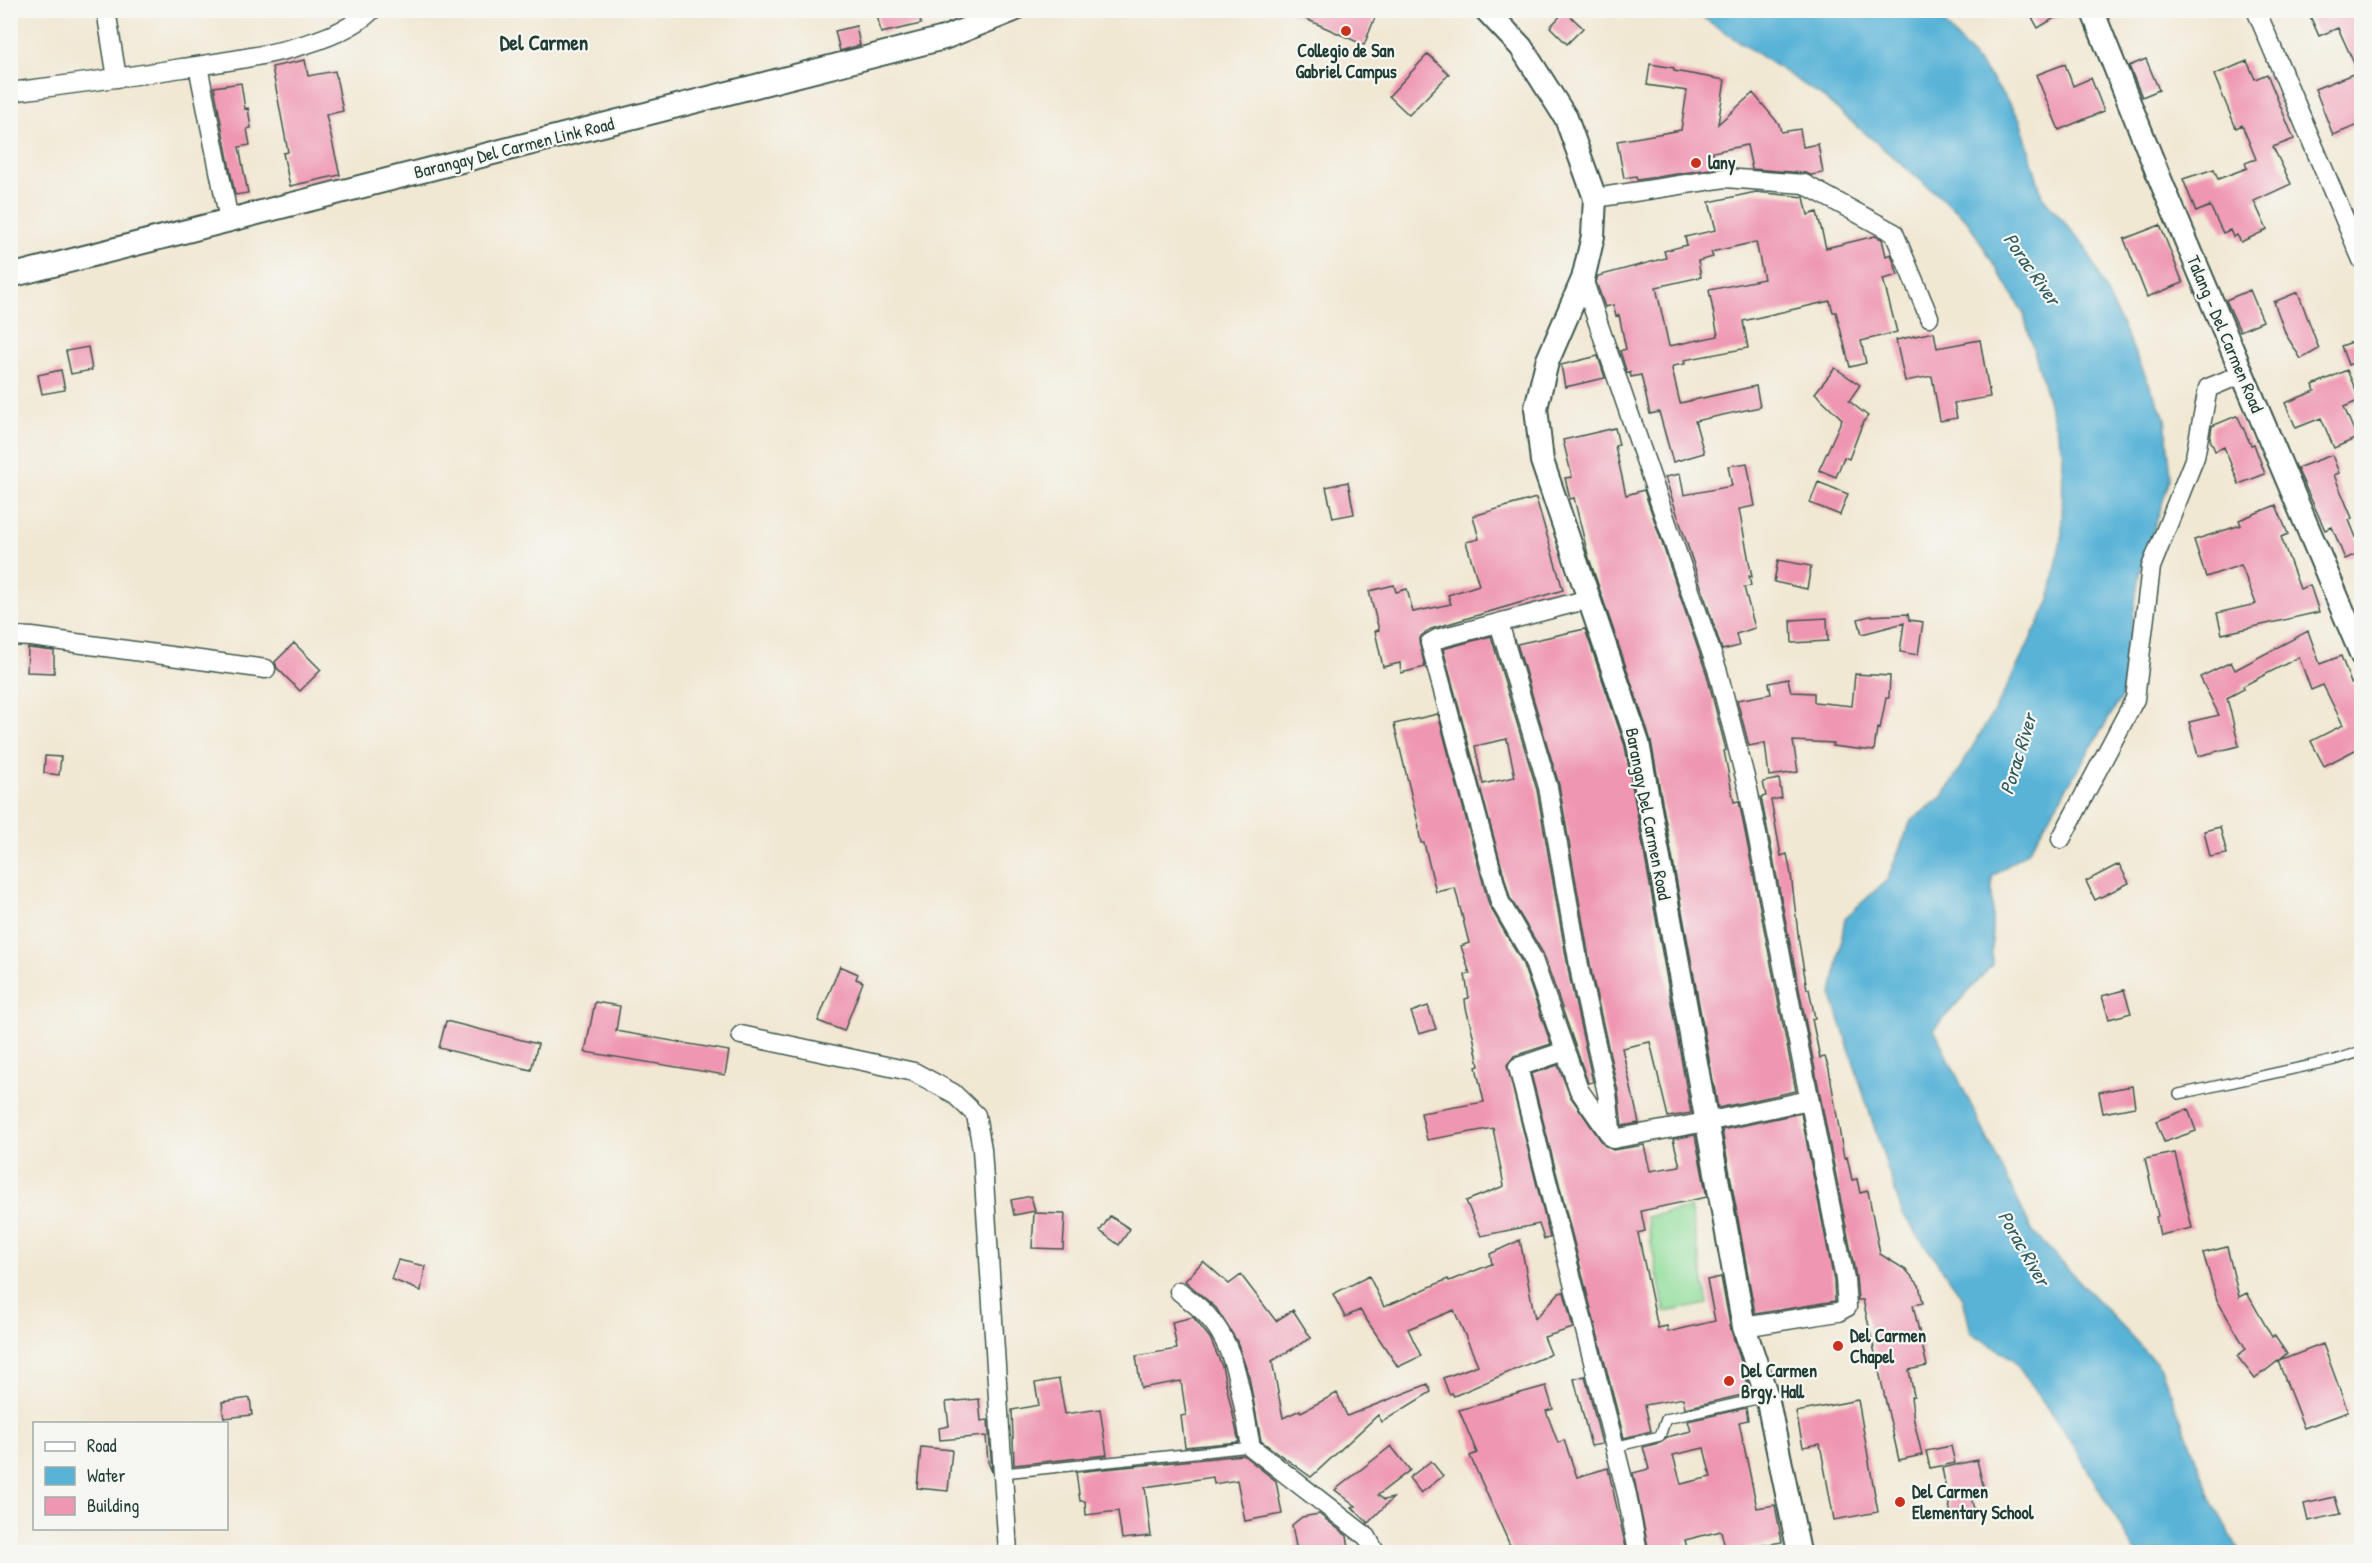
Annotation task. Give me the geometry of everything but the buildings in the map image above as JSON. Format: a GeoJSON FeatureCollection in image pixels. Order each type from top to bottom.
{"type":"FeatureCollection","features":[{"type":"Feature","properties":{"kind":"street"},"geometry":{"type":"LineString","coordinates":[[106,10],[117,78]]}},
{"type":"Feature","properties":{"kind":"street"},"geometry":{"type":"LineString","coordinates":[[10,92],[269,55],[337,33],[363,19],[372,10]]}},
{"type":"Feature","properties":{"kind":"street","name":"Barangay Del Carmen Link Road"},"geometry":{"type":"LineString","coordinates":[[10,276],[944,38],[1014,10]]}},
{"type":"Feature","properties":{"kind":"street","name":"Barangay Del Carmen Road"},"geometry":{"type":"LineString","coordinates":[[1486,10],[1521,47],[1566,118],[1595,198],[1593,236],[1583,279],[1547,362],[1536,408],[1542,461],[1638,743],[1743,1327],[1767,1397],[1799,1552]]}},
{"type":"Feature","properties":{"kind":"street","name":"Talang - Del Carmen Road"},"geometry":{"type":"LineString","coordinates":[[2092,10],[2162,184],[2361,656]]}},
{"type":"Feature","properties":{"kind":"street"},"geometry":{"type":"LineString","coordinates":[[2256,10],[2361,260]]}},
{"type":"Feature","properties":{"kind":"street"},"geometry":{"type":"LineString","coordinates":[[198,66],[229,220]]}},
{"type":"Feature","properties":{"kind":"street"},"geometry":{"type":"LineString","coordinates":[[1595,198],[1725,178],[1804,184],[1894,233],[1929,317]]}},
{"type":"Feature","properties":{"kind":"street"},"geometry":{"type":"LineString","coordinates":[[1583,279],[1718,672],[1748,789],[1845,1279],[1847,1307],[1838,1312],[1743,1327]]}},
{"type":"Feature","properties":{"kind":"street"},"geometry":{"type":"LineString","coordinates":[[2061,839],[2134,699],[2151,567],[2195,457],[2208,388],[2242,374]]}},
{"type":"Feature","properties":{"kind":"street"},"geometry":{"type":"LineString","coordinates":[[1589,599],[1437,639],[1430,643],[1500,902],[1532,957],[1578,1090],[1612,1138]]}},
{"type":"Feature","properties":{"kind":"street"},"geometry":{"type":"LineString","coordinates":[[1499,623],[1548,787],[1581,977],[1607,1093],[1612,1138]]}},
{"type":"Feature","properties":{"kind":"street"},"geometry":{"type":"LineString","coordinates":[[10,636],[32,637],[266,669]]}},
{"type":"Feature","properties":{"kind":"street"},"geometry":{"type":"LineString","coordinates":[[741,1035],[914,1072],[953,1093],[976,1114],[982,1149],[1008,1552]]}},
{"type":"Feature","properties":{"kind":"street"},"geometry":{"type":"LineString","coordinates":[[1565,1051],[1518,1067],[1627,1495],[1638,1552]]}},
{"type":"Feature","properties":{"kind":"street"},"geometry":{"type":"LineString","coordinates":[[1612,1138],[1706,1122],[1809,1100]]}},
{"type":"Feature","properties":{"kind":"street"},"geometry":{"type":"LineString","coordinates":[[1179,1291],[1211,1319],[1225,1343],[1236,1373],[1251,1446],[1367,1538],[1375,1552]]}},
{"type":"Feature","properties":{"kind":"lane"},"geometry":{"type":"LineString","coordinates":[[2179,1094],[2335,1060],[2361,1051]]}},
{"type":"Feature","properties":{"kind":"lane"},"geometry":{"type":"LineString","coordinates":[[1614,1447],[1660,1436],[1666,1419],[1767,1397]]}},
{"type":"Feature","properties":{"kind":"lane"},"geometry":{"type":"LineString","coordinates":[[1004,1473],[1251,1446]]}},
{"type":"Feature","properties":{"kind":"green space"},"geometry":{"type":"Polygon","coordinates":[[[1690,1208],[1708,1304],[1665,1312],[1646,1217],[1690,1208]]]}},
{"type":"Feature","properties":{"kind":"water","name":"Porac River"},"geometry":{"type":"Polygon","coordinates":[[[1693,11],[1934,11],[1991,78],[2020,119],[2042,196],[2086,248],[2165,418],[2171,476],[2139,575],[2121,698],[2029,850],[1992,877],[1992,965],[1934,1029],[2033,1232],[2161,1368],[2213,1503],[2240,1552],[2135,1552],[2073,1444],[2012,1358],[1971,1333],[1963,1298],[1902,1213],[1832,996],[1845,918],[1887,880],[1911,821],[1944,795],[2000,701],[2050,600],[2062,533],[2063,453],[2023,312],[1967,220],[1824,98],[1693,11]]]}},
{"type":"Feature","properties":{"kind":"place","name":"Collegio de San Gabriel Campus"},"geometry":{"type":"Point","coordinates":[1346,31]}},
{"type":"Feature","properties":{"kind":"place","name":"lany"},"geometry":{"type":"Point","coordinates":[1696,163]}},
{"type":"Feature","properties":{"kind":"place","name":"Del Carmen Chapel"},"geometry":{"type":"Point","coordinates":[1838,1346]}},
{"type":"Feature","properties":{"kind":"place","name":"Del Carmen Brgy. Hall"},"geometry":{"type":"Point","coordinates":[1729,1381]}},
{"type":"Feature","properties":{"kind":"place","name":"Del Carmen Elementary School"},"geometry":{"type":"Point","coordinates":[1900,1502]}},
{"type":"Feature","properties":{"kind":"district","name":"Del Carmen"},"geometry":{"type":"Point","coordinates":[544,43]}}]}
